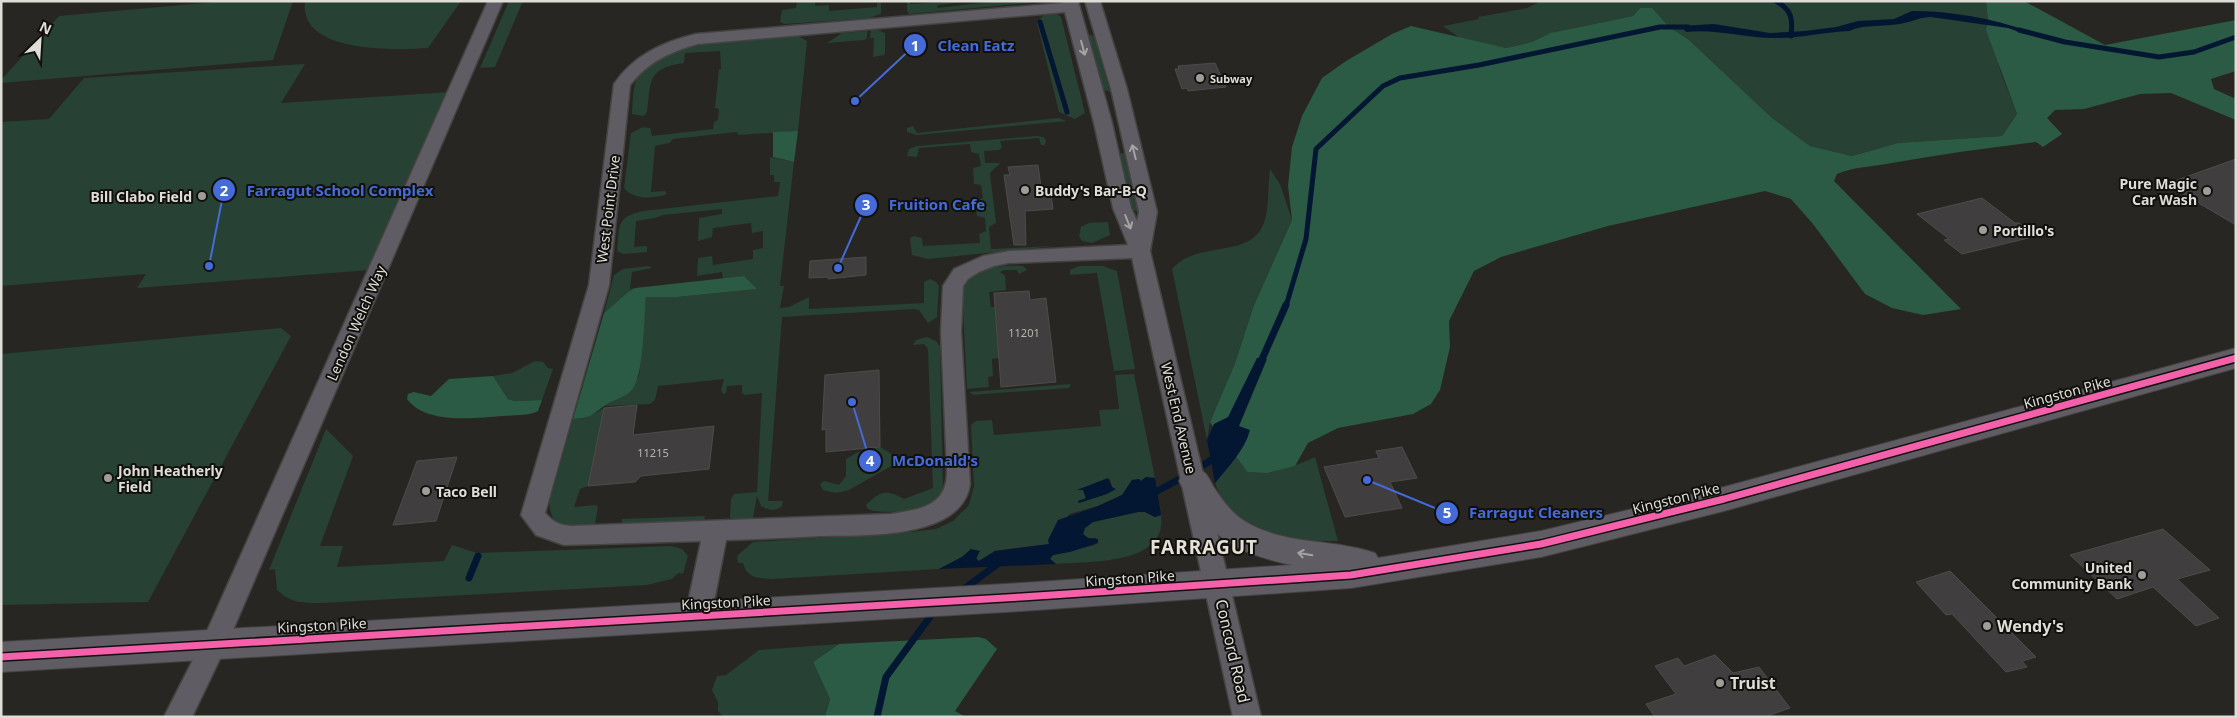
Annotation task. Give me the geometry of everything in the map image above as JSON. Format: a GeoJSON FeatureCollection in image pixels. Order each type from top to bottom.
{"type":"FeatureCollection","features":[{"type":"Feature","properties":{"kind":"main road","name":"Kingston Pike"},"geometry":{"type":"LineString","coordinates":[[1,657],[886,606],[1351,575],[1541,544],[1724,499],[2236,358]]}},
{"type":"Feature","properties":{"kind":"main road"},"geometry":{"type":"LineString","coordinates":[[1196,486],[1214,511],[1230,528],[1253,541],[1299,553],[1405,567]]}},
{"type":"Feature","properties":{"kind":"street","name":"Lendon Welch Way"},"geometry":{"type":"LineString","coordinates":[[178,717],[214,644],[496,1]]}},
{"type":"Feature","properties":{"kind":"street","name":"West End Avenue"},"geometry":{"type":"LineString","coordinates":[[1092,1],[1119,89],[1148,212],[1140,251]]}},
{"type":"Feature","properties":{"kind":"street","name":"West End Avenue"},"geometry":{"type":"LineString","coordinates":[[1070,4],[1104,123],[1122,208],[1140,251],[1218,584]]}},
{"type":"Feature","properties":{"kind":"street","name":"West Point Drive"},"geometry":{"type":"LineString","coordinates":[[715,532],[570,536],[556,534],[544,529],[533,515],[599,284],[622,84],[637,65],[658,52],[696,39],[1070,4]]}},
{"type":"Feature","properties":{"kind":"street"},"geometry":{"type":"LineString","coordinates":[[698,617],[715,532],[891,524],[912,520],[935,512],[952,500],[957,489],[958,480],[956,408],[950,332],[951,297],[953,286],[961,274],[990,260],[1009,257],[1140,251]]}},
{"type":"Feature","properties":{"kind":"street","name":"Concord Road"},"geometry":{"type":"LineString","coordinates":[[1218,584],[1247,717]]}},
{"type":"Feature","properties":{"kind":"green space"},"geometry":{"type":"Polygon","coordinates":[[[226,1],[293,1],[273,60],[1,83],[1,80],[59,16],[226,1]]]}},
{"type":"Feature","properties":{"kind":"green space"},"geometry":{"type":"Polygon","coordinates":[[[305,1],[461,1],[428,48],[394,49],[352,45],[332,40],[317,31],[307,18],[305,1]]]}},
{"type":"Feature","properties":{"kind":"green space"},"geometry":{"type":"Polygon","coordinates":[[[509,1],[523,1],[495,67],[480,68],[509,1]]]}},
{"type":"Feature","properties":{"kind":"green space"},"geometry":{"type":"Polygon","coordinates":[[[797,1],[815,1],[815,6],[829,5],[829,11],[877,7],[877,3],[881,3],[881,14],[869,18],[785,24],[780,22],[782,10],[796,8],[797,1]]]}},
{"type":"Feature","properties":{"kind":"green space"},"geometry":{"type":"Polygon","coordinates":[[[907,1],[910,1],[910,4],[972,1],[938,5],[937,8],[989,2],[1028,1],[1030,3],[909,14],[907,11],[907,1]]]}},
{"type":"Feature","properties":{"kind":"green space"},"geometry":{"type":"Polygon","coordinates":[[[1986,1],[1988,22],[2000,70],[2017,114],[2002,136],[1898,143],[1852,156],[1810,146],[1771,117],[1688,39],[1669,27],[1652,9],[1640,8],[1633,16],[1550,33],[1532,42],[1506,48],[1461,39],[1443,26],[1527,8],[1539,2],[1986,1]]]}},
{"type":"Feature","properties":{"kind":"green space"},"geometry":{"type":"Polygon","coordinates":[[[1986,1],[2024,1],[2105,45],[2236,20],[2236,71],[2211,79],[2214,89],[2236,99],[2236,120],[2171,93],[2140,94],[2084,109],[2055,110],[2047,118],[2062,134],[2043,147],[2036,142],[1942,155],[1849,170],[1837,174],[1834,181],[1961,309],[1923,315],[1892,308],[1865,294],[1813,224],[1791,199],[1765,191],[1608,226],[1501,257],[1474,271],[1449,321],[1450,347],[1440,390],[1431,404],[1413,414],[1338,428],[1308,443],[1295,466],[1267,473],[1247,472],[1210,422],[1235,363],[1254,305],[1292,220],[1288,186],[1292,147],[1302,116],[1322,78],[1346,61],[1392,34],[1411,26],[1506,48],[1532,42],[1550,33],[1633,16],[1640,8],[1652,8],[1669,27],[1688,39],[1771,117],[1810,146],[1852,156],[1898,143],[2002,136],[2017,114],[1986,30],[1988,22],[1986,1]]]}},
{"type":"Feature","properties":{"kind":"green space"},"geometry":{"type":"Polygon","coordinates":[[[1044,14],[1057,14],[1061,17],[1085,113],[1075,119],[1059,112],[1037,23],[1044,14]]]}},
{"type":"Feature","properties":{"kind":"green space"},"geometry":{"type":"Polygon","coordinates":[[[871,30],[885,33],[884,55],[873,57],[874,38],[870,38],[871,30]]]}},
{"type":"Feature","properties":{"kind":"green space"},"geometry":{"type":"Polygon","coordinates":[[[867,31],[867,38],[864,40],[827,43],[842,33],[867,31]]]}},
{"type":"Feature","properties":{"kind":"green space"},"geometry":{"type":"Polygon","coordinates":[[[1087,34],[1094,36],[1110,92],[1102,89],[1087,34]]]}},
{"type":"Feature","properties":{"kind":"green space"},"geometry":{"type":"Polygon","coordinates":[[[798,36],[807,41],[798,131],[738,135],[737,132],[673,139],[669,143],[655,146],[651,192],[665,191],[667,194],[656,197],[644,197],[633,195],[624,188],[631,133],[643,127],[650,128],[652,136],[713,129],[714,122],[718,120],[719,109],[715,108],[719,69],[721,69],[720,51],[685,53],[684,63],[663,68],[653,78],[649,92],[647,112],[644,116],[632,114],[633,92],[637,77],[652,62],[670,53],[713,42],[798,36]]]}},
{"type":"Feature","properties":{"kind":"green space","name":"Bill Clabo Field"},"geometry":{"type":"Polygon","coordinates":[[[305,64],[281,103],[451,92],[370,270],[137,288],[146,274],[1,286],[1,122],[49,119],[84,78],[305,64]]]}},
{"type":"Feature","properties":{"kind":"green space"},"geometry":{"type":"Polygon","coordinates":[[[1058,118],[1067,121],[917,135],[907,132],[907,128],[913,126],[917,133],[1058,118]]]}},
{"type":"Feature","properties":{"kind":"green space"},"geometry":{"type":"Polygon","coordinates":[[[798,131],[794,162],[773,157],[773,132],[798,131]]]}},
{"type":"Feature","properties":{"kind":"green space"},"geometry":{"type":"Polygon","coordinates":[[[1043,137],[1046,140],[1045,145],[1041,145],[1039,138],[1000,141],[1002,147],[999,150],[984,151],[985,163],[1000,163],[990,173],[996,223],[989,227],[991,249],[1054,246],[928,259],[912,255],[910,238],[914,236],[922,238],[923,246],[980,243],[979,234],[986,231],[985,218],[977,216],[975,202],[983,198],[981,185],[974,184],[973,168],[981,166],[979,154],[971,152],[970,144],[919,148],[917,157],[907,156],[909,149],[917,146],[1043,137]]]}},
{"type":"Feature","properties":{"kind":"green space"},"geometry":{"type":"Polygon","coordinates":[[[1126,153],[1139,209],[1137,212],[1130,208],[1119,155],[1126,153]]]}},
{"type":"Feature","properties":{"kind":"green space"},"geometry":{"type":"Polygon","coordinates":[[[770,157],[794,162],[780,286],[784,286],[780,308],[789,307],[809,297],[809,309],[924,303],[924,282],[930,279],[939,286],[937,317],[928,323],[919,310],[914,309],[782,317],[768,501],[783,501],[782,506],[774,510],[766,509],[761,506],[757,496],[753,518],[734,520],[730,518],[731,499],[734,494],[757,492],[762,393],[745,395],[742,393],[742,385],[727,386],[726,393],[723,394],[721,390],[724,379],[658,386],[655,400],[650,404],[603,406],[622,396],[639,376],[646,297],[677,297],[756,289],[744,276],[723,279],[722,272],[697,276],[698,258],[712,256],[713,265],[753,259],[753,250],[763,248],[763,231],[752,233],[751,223],[713,228],[712,237],[698,241],[699,218],[722,214],[722,209],[663,215],[636,221],[634,247],[647,246],[647,252],[623,254],[617,251],[618,235],[623,220],[634,213],[778,196],[780,182],[774,182],[774,175],[770,175],[770,157]]]}},
{"type":"Feature","properties":{"kind":"green space"},"geometry":{"type":"Polygon","coordinates":[[[1270,169],[1280,184],[1292,220],[1254,305],[1235,363],[1210,422],[1207,440],[1172,269],[1183,260],[1195,254],[1236,246],[1247,242],[1257,234],[1266,218],[1270,169]]]}},
{"type":"Feature","properties":{"kind":"green space"},"geometry":{"type":"Polygon","coordinates":[[[1108,222],[1110,235],[1092,243],[1082,241],[1079,236],[1081,227],[1089,223],[1108,222]]]}},
{"type":"Feature","properties":{"kind":"green space"},"geometry":{"type":"Polygon","coordinates":[[[649,266],[652,268],[632,272],[630,289],[635,288],[604,313],[614,275],[623,269],[649,266]]]}},
{"type":"Feature","properties":{"kind":"green space"},"geometry":{"type":"Polygon","coordinates":[[[1023,266],[1027,270],[1019,274],[1017,270],[1000,272],[1005,276],[1006,290],[989,292],[991,307],[995,307],[999,358],[992,359],[993,376],[988,377],[989,387],[967,389],[962,288],[974,276],[989,269],[1023,266]]]}},
{"type":"Feature","properties":{"kind":"green space"},"geometry":{"type":"Polygon","coordinates":[[[1079,266],[1103,266],[1117,271],[1135,369],[1114,371],[1097,273],[1070,275],[1070,270],[1079,266]]]}},
{"type":"Feature","properties":{"kind":"green space"},"geometry":{"type":"Polygon","coordinates":[[[744,276],[757,289],[677,297],[646,297],[639,374],[631,391],[590,416],[573,419],[604,313],[628,292],[635,288],[744,276]]]}},
{"type":"Feature","properties":{"kind":"green space","name":"John Heatherly Field"},"geometry":{"type":"Polygon","coordinates":[[[281,328],[291,336],[148,602],[1,605],[1,354],[281,328]]]}},
{"type":"Feature","properties":{"kind":"green space"},"geometry":{"type":"Polygon","coordinates":[[[927,337],[936,341],[940,346],[943,492],[934,503],[921,508],[895,512],[871,510],[866,505],[880,494],[893,494],[904,499],[933,488],[928,349],[924,344],[913,345],[916,340],[927,337]]]}},
{"type":"Feature","properties":{"kind":"green space"},"geometry":{"type":"Polygon","coordinates":[[[535,361],[543,362],[548,368],[553,369],[542,400],[514,401],[508,399],[493,376],[512,373],[535,361]]]}},
{"type":"Feature","properties":{"kind":"green space"},"geometry":{"type":"Polygon","coordinates":[[[1134,374],[1155,478],[1146,477],[1141,481],[1132,480],[1122,495],[1098,506],[1069,514],[1050,544],[995,551],[979,561],[971,549],[962,557],[939,569],[773,579],[754,577],[747,572],[743,563],[738,563],[737,556],[753,542],[911,532],[936,529],[953,521],[969,505],[974,486],[971,425],[976,421],[992,420],[994,435],[1101,426],[1099,410],[1119,409],[1115,375],[1134,374]],[[1110,479],[1077,490],[1083,490],[1086,499],[1078,501],[1079,503],[1112,487],[1110,479]]]}},
{"type":"Feature","properties":{"kind":"green space"},"geometry":{"type":"Polygon","coordinates":[[[493,376],[508,399],[514,401],[542,400],[538,411],[521,415],[452,418],[426,413],[415,407],[407,399],[408,394],[414,392],[431,396],[449,379],[493,376]]]}},
{"type":"Feature","properties":{"kind":"green space"},"geometry":{"type":"Polygon","coordinates":[[[1071,384],[1069,388],[974,395],[969,392],[1071,384]]]}},
{"type":"Feature","properties":{"kind":"green space"},"geometry":{"type":"Polygon","coordinates":[[[604,408],[588,486],[580,489],[574,507],[596,505],[598,507],[595,524],[583,527],[561,525],[554,520],[549,503],[573,419],[586,418],[604,408]]]}},
{"type":"Feature","properties":{"kind":"green space"},"geometry":{"type":"Polygon","coordinates":[[[326,429],[353,456],[320,546],[343,546],[337,567],[444,561],[452,545],[477,553],[671,546],[682,549],[688,556],[683,574],[678,573],[672,579],[647,585],[321,603],[303,602],[287,598],[277,590],[275,569],[269,570],[326,429]]]}},
{"type":"Feature","properties":{"kind":"green space"},"geometry":{"type":"Polygon","coordinates":[[[880,447],[893,455],[895,459],[893,465],[849,490],[836,493],[823,490],[820,484],[824,481],[839,485],[846,476],[846,459],[858,452],[873,454],[875,453],[873,449],[880,447]]]}},
{"type":"Feature","properties":{"kind":"green space"},"geometry":{"type":"Polygon","coordinates":[[[1236,456],[1247,472],[1265,472],[1282,469],[1315,457],[1338,541],[1286,541],[1247,526],[1223,503],[1215,483],[1236,456]]]}},
{"type":"Feature","properties":{"kind":"green space"},"geometry":{"type":"Polygon","coordinates":[[[1145,512],[1155,517],[1161,515],[1160,532],[1152,544],[1139,552],[1123,558],[1105,561],[1056,564],[1050,559],[1053,555],[1095,545],[1096,538],[1088,538],[1083,534],[1085,528],[1092,522],[1145,512]]]}},
{"type":"Feature","properties":{"kind":"green space"},"geometry":{"type":"Polygon","coordinates":[[[705,516],[704,521],[622,523],[622,519],[705,516]]]}},
{"type":"Feature","properties":{"kind":"green space"},"geometry":{"type":"Polygon","coordinates":[[[978,637],[986,639],[997,649],[955,711],[966,717],[825,717],[830,699],[813,662],[839,644],[978,637]]]}},
{"type":"Feature","properties":{"kind":"green space"},"geometry":{"type":"Polygon","coordinates":[[[839,644],[813,662],[830,699],[825,717],[724,717],[718,711],[718,702],[712,690],[717,676],[726,675],[759,650],[839,644]]]}},
{"type":"Feature","properties":{"kind":"water"},"geometry":{"type":"Polygon","coordinates":[[[1912,11],[1942,12],[1971,16],[2000,22],[2028,31],[2025,34],[2008,28],[1931,17],[1898,24],[1861,27],[1850,31],[1780,38],[1697,31],[1686,32],[1681,26],[1714,24],[1770,33],[1805,31],[1836,27],[1858,21],[1894,19],[1912,11]]]}},
{"type":"Feature","properties":{"kind":"water"},"geometry":{"type":"Polygon","coordinates":[[[1257,358],[1267,359],[1239,426],[1250,430],[1248,437],[1236,458],[1215,483],[1207,440],[1214,424],[1228,417],[1257,358]]]}},
{"type":"Feature","properties":{"kind":"water"},"geometry":{"type":"Polygon","coordinates":[[[1146,477],[1155,478],[1161,515],[1155,517],[1145,512],[1138,512],[1093,522],[1085,528],[1083,534],[1088,538],[1098,539],[1098,543],[1053,555],[1050,559],[1056,564],[939,569],[962,557],[971,549],[980,551],[976,559],[979,561],[995,551],[1049,544],[1048,540],[1058,520],[1098,506],[1122,495],[1132,480],[1139,479],[1141,481],[1146,477]]]}},
{"type":"Feature","properties":{"kind":"water"},"geometry":{"type":"Polygon","coordinates":[[[1108,478],[1112,487],[1116,489],[1079,503],[1078,501],[1086,498],[1083,490],[1077,490],[1108,478]]]}},
{"type":"Feature","properties":{"kind":"building","name":"Subway"},"geometry":{"type":"Polygon","coordinates":[[[1215,63],[1226,87],[1188,91],[1187,88],[1182,89],[1175,69],[1179,69],[1178,66],[1215,63]]]}},
{"type":"Feature","properties":{"kind":"building","name":"Pure Magic Car Wash"},"geometry":{"type":"Polygon","coordinates":[[[2236,159],[2236,225],[2166,184],[2236,159]]]}},
{"type":"Feature","properties":{"kind":"building","name":"Buddy's Bar-B-Q"},"geometry":{"type":"Polygon","coordinates":[[[1038,165],[1041,187],[1050,187],[1053,209],[1025,211],[1026,245],[1014,245],[1004,175],[1010,175],[1008,167],[1038,165]]]}},
{"type":"Feature","properties":{"kind":"building","name":"Portillo's"},"geometry":{"type":"Polygon","coordinates":[[[1982,198],[2015,223],[2019,223],[2037,236],[1962,254],[1944,240],[1949,239],[1917,214],[1982,198]]]}},
{"type":"Feature","properties":{"kind":"building"},"geometry":{"type":"Polygon","coordinates":[[[866,257],[866,275],[828,279],[828,277],[809,278],[810,261],[866,257]]]}},
{"type":"Feature","properties":{"kind":"building"},"geometry":{"type":"Polygon","coordinates":[[[1029,291],[1030,300],[1046,298],[1056,382],[1001,387],[994,293],[1029,291]]]}},
{"type":"Feature","properties":{"kind":"building"},"geometry":{"type":"Polygon","coordinates":[[[879,370],[880,447],[826,452],[826,429],[822,430],[825,375],[879,370]]]}},
{"type":"Feature","properties":{"kind":"building"},"geometry":{"type":"Polygon","coordinates":[[[637,405],[633,435],[714,426],[709,469],[641,476],[635,482],[588,486],[604,408],[637,405]]]}},
{"type":"Feature","properties":{"kind":"building"},"geometry":{"type":"Polygon","coordinates":[[[1402,447],[1417,478],[1390,482],[1402,508],[1345,517],[1324,467],[1379,458],[1376,451],[1402,447]]]}},
{"type":"Feature","properties":{"kind":"building","name":"Taco Bell"},"geometry":{"type":"Polygon","coordinates":[[[457,457],[436,521],[393,525],[417,461],[457,457]]]}},
{"type":"Feature","properties":{"kind":"building","name":"United Community Bank"},"geometry":{"type":"Polygon","coordinates":[[[2163,529],[2210,570],[2177,579],[2219,618],[2196,626],[2153,587],[2117,599],[2070,555],[2163,529]]]}},
{"type":"Feature","properties":{"kind":"building","name":"Wendy's"},"geometry":{"type":"Polygon","coordinates":[[[1950,571],[2036,657],[2022,661],[2027,667],[2006,672],[1952,614],[1946,615],[1916,582],[1950,571]]]}},
{"type":"Feature","properties":{"kind":"building","name":"Truist"},"geometry":{"type":"Polygon","coordinates":[[[1715,655],[1733,673],[1759,667],[1790,708],[1764,717],[1655,717],[1646,704],[1676,694],[1655,666],[1678,658],[1684,666],[1715,655]]]}},
{"type":"Feature","properties":{"kind":"waterway"},"geometry":{"type":"LineString","coordinates":[[1776,1],[1790,15],[1792,25],[1791,36]]}},
{"type":"Feature","properties":{"kind":"waterway"},"geometry":{"type":"LineString","coordinates":[[1040,22],[1067,112]]}},
{"type":"Feature","properties":{"kind":"waterway"},"geometry":{"type":"LineString","coordinates":[[1286,306],[1306,239],[1316,149],[1383,86],[1400,78],[1479,65],[1660,27],[1688,27]]}},
{"type":"Feature","properties":{"kind":"waterway"},"geometry":{"type":"LineString","coordinates":[[2019,30],[2065,42],[2159,57],[2194,52],[2236,37]]}},
{"type":"Feature","properties":{"kind":"waterway"},"geometry":{"type":"LineString","coordinates":[[1259,366],[1286,305]]}},
{"type":"Feature","properties":{"kind":"waterway"},"geometry":{"type":"LineString","coordinates":[[1196,470],[1217,456]]}},
{"type":"Feature","properties":{"kind":"waterway"},"geometry":{"type":"LineString","coordinates":[[1150,495],[1187,475]]}},
{"type":"Feature","properties":{"kind":"waterway"},"geometry":{"type":"LineString","coordinates":[[469,578],[478,556]]}},
{"type":"Feature","properties":{"kind":"waterway"},"geometry":{"type":"LineString","coordinates":[[961,591],[999,563]]}},
{"type":"Feature","properties":{"kind":"waterway"},"geometry":{"type":"LineString","coordinates":[[877,717],[886,677],[935,610]]}},
{"type":"Feature","properties":{"kind":"cycle path"},"geometry":{"type":"LineString","coordinates":[[1,657],[1022,597],[1351,575],[1541,544],[1724,499],[2236,358]]}},
{"type":"Feature","properties":{"kind":"place","name":"Subway"},"geometry":{"type":"Point","coordinates":[1200,78]}},
{"type":"Feature","properties":{"kind":"place","name":"Clean Eatz"},"geometry":{"type":"Point","coordinates":[855,101]}},
{"type":"Feature","properties":{"kind":"place","name":"Buddy's Bar-B-Q"},"geometry":{"type":"Point","coordinates":[1025,190]}},
{"type":"Feature","properties":{"kind":"place","name":"Pure Magic Car Wash"},"geometry":{"type":"Point","coordinates":[2207,191]}},
{"type":"Feature","properties":{"kind":"place","name":"Bill Clabo Field"},"geometry":{"type":"Point","coordinates":[202,196]}},
{"type":"Feature","properties":{"kind":"place","name":"Portillo's"},"geometry":{"type":"Point","coordinates":[1983,230]}},
{"type":"Feature","properties":{"kind":"place","name":"Farragut School Complex"},"geometry":{"type":"Point","coordinates":[209,266]}},
{"type":"Feature","properties":{"kind":"place","name":"Fruition Cafe"},"geometry":{"type":"Point","coordinates":[838,268]}},
{"type":"Feature","properties":{"kind":"place","name":"McDonald's"},"geometry":{"type":"Point","coordinates":[852,402]}},
{"type":"Feature","properties":{"kind":"place","name":"John Heatherly Field"},"geometry":{"type":"Point","coordinates":[108,478]}},
{"type":"Feature","properties":{"kind":"place","name":"Farragut Cleaners"},"geometry":{"type":"Point","coordinates":[1367,480]}},
{"type":"Feature","properties":{"kind":"place","name":"Taco Bell"},"geometry":{"type":"Point","coordinates":[426,491]}},
{"type":"Feature","properties":{"kind":"place","name":"United Community Bank"},"geometry":{"type":"Point","coordinates":[2142,575]}},
{"type":"Feature","properties":{"kind":"place","name":"Wendy's"},"geometry":{"type":"Point","coordinates":[1987,626]}},
{"type":"Feature","properties":{"kind":"place","name":"Truist"},"geometry":{"type":"Point","coordinates":[1720,683]}},
{"type":"Feature","properties":{"kind":"district","name":"FARRAGUT"},"geometry":{"type":"Point","coordinates":[1204,547]}}]}
